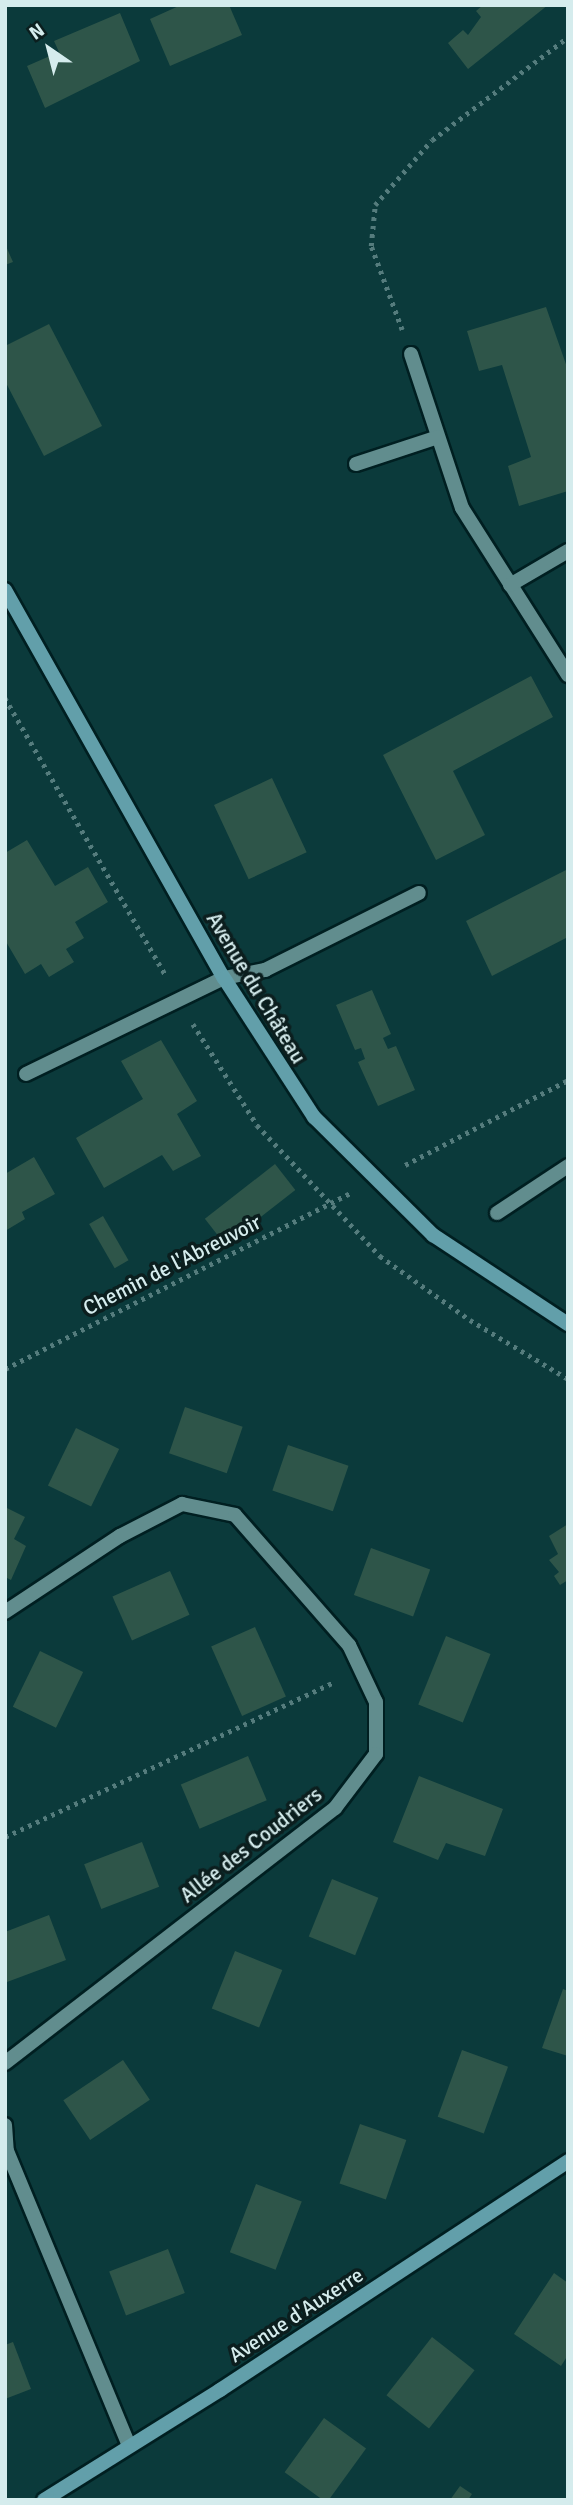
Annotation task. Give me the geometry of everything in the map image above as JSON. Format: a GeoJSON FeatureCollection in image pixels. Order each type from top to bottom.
{"type":"FeatureCollection","features":[{"type":"Feature","properties":{"kind":"street"},"geometry":{"type":"LineString","coordinates":[[411,354],[462,508],[568,675]]}},
{"type":"Feature","properties":{"kind":"street"},"geometry":{"type":"LineString","coordinates":[[356,464],[438,438]]}},
{"type":"Feature","properties":{"kind":"street"},"geometry":{"type":"LineString","coordinates":[[510,585],[568,551]]}},
{"type":"Feature","properties":{"kind":"street","name":"Avenue du Château"},"geometry":{"type":"LineString","coordinates":[[5,590],[224,978],[314,1117],[374,1180],[433,1235],[568,1324]]}},
{"type":"Feature","properties":{"kind":"street"},"geometry":{"type":"LineString","coordinates":[[26,1074],[224,978],[265,970],[419,893]]}},
{"type":"Feature","properties":{"kind":"street"},"geometry":{"type":"LineString","coordinates":[[497,1213],[568,1166]]}},
{"type":"Feature","properties":{"kind":"street","name":"Allée des Coudriers"},"geometry":{"type":"LineString","coordinates":[[5,1612],[120,1536],[182,1504],[235,1515],[349,1645],[376,1702],[376,1754],[335,1808],[5,2063]]}},
{"type":"Feature","properties":{"kind":"street"},"geometry":{"type":"LineString","coordinates":[[5,2125],[7,2151],[129,2446]]}},
{"type":"Feature","properties":{"kind":"street","name":"Avenue d'Auxerre"},"geometry":{"type":"LineString","coordinates":[[44,2500],[568,2161]]}},
{"type":"Feature","properties":{"kind":"path"},"geometry":{"type":"LineString","coordinates":[[411,354],[371,246],[375,205],[432,140],[568,37]]}},
{"type":"Feature","properties":{"kind":"path"},"geometry":{"type":"LineString","coordinates":[[395,1171],[568,1080]]}},
{"type":"Feature","properties":{"kind":"path","name":"Chemin de l'Abreuvoir"},"geometry":{"type":"LineString","coordinates":[[5,1369],[354,1191]]}},
{"type":"Feature","properties":{"kind":"path"},"geometry":{"type":"LineString","coordinates":[[5,1837],[361,1670]]}},
{"type":"Feature","properties":{"kind":"building"},"geometry":{"type":"Polygon","coordinates":[[[181,5],[229,5],[242,35],[170,66],[150,19],[181,5]]]}},
{"type":"Feature","properties":{"kind":"building"},"geometry":{"type":"Polygon","coordinates":[[[483,5],[548,5],[468,69],[448,43],[463,30],[468,35],[481,17],[476,11],[483,5]]]}},
{"type":"Feature","properties":{"kind":"building"},"geometry":{"type":"Polygon","coordinates":[[[120,13],[140,61],[45,108],[27,66],[59,52],[54,41],[120,13]]]}},
{"type":"Feature","properties":{"kind":"building"},"geometry":{"type":"Polygon","coordinates":[[[5,244],[13,262],[5,265],[5,244]]]}},
{"type":"Feature","properties":{"kind":"building"},"geometry":{"type":"Polygon","coordinates":[[[546,307],[568,370],[568,491],[519,506],[508,466],[531,457],[502,365],[479,371],[467,331],[546,307]]]}},
{"type":"Feature","properties":{"kind":"building"},"geometry":{"type":"Polygon","coordinates":[[[49,324],[102,426],[44,456],[5,381],[5,346],[49,324]]]}},
{"type":"Feature","properties":{"kind":"building"},"geometry":{"type":"Polygon","coordinates":[[[531,676],[553,717],[453,771],[485,835],[436,860],[383,755],[531,676]]]}},
{"type":"Feature","properties":{"kind":"building"},"geometry":{"type":"Polygon","coordinates":[[[272,778],[307,852],[249,879],[214,805],[272,778]]]}},
{"type":"Feature","properties":{"kind":"building"},"geometry":{"type":"Polygon","coordinates":[[[27,840],[55,886],[88,867],[108,902],[75,922],[84,938],[66,949],[74,962],[49,977],[41,964],[25,974],[5,940],[5,853],[27,840]]]}},
{"type":"Feature","properties":{"kind":"building"},"geometry":{"type":"Polygon","coordinates":[[[568,869],[568,937],[492,976],[466,921],[568,869]]]}},
{"type":"Feature","properties":{"kind":"building"},"geometry":{"type":"Polygon","coordinates":[[[372,990],[391,1034],[383,1038],[388,1049],[396,1046],[415,1090],[378,1106],[358,1062],[365,1059],[361,1048],[355,1050],[336,1005],[372,990]]]}},
{"type":"Feature","properties":{"kind":"building"},"geometry":{"type":"Polygon","coordinates":[[[161,1040],[197,1101],[177,1114],[201,1156],[173,1171],[162,1155],[104,1188],[76,1138],[143,1099],[121,1061],[161,1040]]]}},
{"type":"Feature","properties":{"kind":"building"},"geometry":{"type":"Polygon","coordinates":[[[34,1157],[55,1194],[22,1212],[25,1219],[5,1231],[5,1174],[34,1157]]]}},
{"type":"Feature","properties":{"kind":"building"},"geometry":{"type":"Polygon","coordinates":[[[275,1164],[295,1190],[225,1245],[205,1219],[275,1164]]]}},
{"type":"Feature","properties":{"kind":"building"},"geometry":{"type":"Polygon","coordinates":[[[103,1216],[128,1260],[115,1268],[89,1224],[103,1216]]]}},
{"type":"Feature","properties":{"kind":"building"},"geometry":{"type":"Polygon","coordinates":[[[185,1407],[243,1427],[227,1473],[169,1453],[185,1407]]]}},
{"type":"Feature","properties":{"kind":"building"},"geometry":{"type":"Polygon","coordinates":[[[76,1428],[119,1449],[91,1507],[48,1486],[76,1428]]]}},
{"type":"Feature","properties":{"kind":"building"},"geometry":{"type":"Polygon","coordinates":[[[288,1445],[349,1466],[333,1511],[272,1490],[288,1445]]]}},
{"type":"Feature","properties":{"kind":"building"},"geometry":{"type":"Polygon","coordinates":[[[5,1507],[25,1517],[14,1539],[26,1546],[11,1580],[5,1577],[5,1507]]]}},
{"type":"Feature","properties":{"kind":"building"},"geometry":{"type":"Polygon","coordinates":[[[568,1524],[568,1580],[560,1585],[554,1576],[559,1572],[549,1560],[558,1554],[549,1536],[568,1524]]]}},
{"type":"Feature","properties":{"kind":"building"},"geometry":{"type":"Polygon","coordinates":[[[371,1548],[430,1570],[413,1617],[354,1595],[371,1548]]]}},
{"type":"Feature","properties":{"kind":"building"},"geometry":{"type":"Polygon","coordinates":[[[170,1571],[190,1615],[132,1640],[112,1597],[170,1571]]]}},
{"type":"Feature","properties":{"kind":"building"},"geometry":{"type":"Polygon","coordinates":[[[255,1627],[286,1696],[242,1716],[211,1647],[255,1627]]]}},
{"type":"Feature","properties":{"kind":"building"},"geometry":{"type":"Polygon","coordinates":[[[446,1636],[491,1654],[463,1723],[418,1705],[446,1636]]]}},
{"type":"Feature","properties":{"kind":"building"},"geometry":{"type":"Polygon","coordinates":[[[40,1651],[83,1672],[56,1728],[13,1707],[40,1651]]]}},
{"type":"Feature","properties":{"kind":"building"},"geometry":{"type":"Polygon","coordinates":[[[248,1756],[267,1800],[200,1829],[181,1785],[248,1756]]]}},
{"type":"Feature","properties":{"kind":"building"},"geometry":{"type":"Polygon","coordinates":[[[419,1776],[503,1809],[485,1856],[446,1843],[438,1860],[393,1842],[419,1776]]]}},
{"type":"Feature","properties":{"kind":"building"},"geometry":{"type":"Polygon","coordinates":[[[142,1842],[159,1887],[101,1909],[84,1864],[142,1842]]]}},
{"type":"Feature","properties":{"kind":"building"},"geometry":{"type":"Polygon","coordinates":[[[332,1879],[378,1898],[355,1955],[309,1936],[332,1879]]]}},
{"type":"Feature","properties":{"kind":"building"},"geometry":{"type":"Polygon","coordinates":[[[49,1915],[66,1960],[7,1982],[5,1932],[49,1915]]]}},
{"type":"Feature","properties":{"kind":"building"},"geometry":{"type":"Polygon","coordinates":[[[235,1951],[282,1970],[259,2028],[212,2008],[235,1951]]]}},
{"type":"Feature","properties":{"kind":"building"},"geometry":{"type":"Polygon","coordinates":[[[563,1989],[568,1991],[568,2056],[542,2048],[563,1989]]]}},
{"type":"Feature","properties":{"kind":"building"},"geometry":{"type":"Polygon","coordinates":[[[462,2050],[508,2067],[484,2133],[438,2117],[462,2050]]]}},
{"type":"Feature","properties":{"kind":"building"},"geometry":{"type":"Polygon","coordinates":[[[123,2060],[150,2100],[90,2140],[63,2100],[123,2060]]]}},
{"type":"Feature","properties":{"kind":"building"},"geometry":{"type":"Polygon","coordinates":[[[360,2124],[406,2140],[386,2200],[339,2184],[360,2124]]]}},
{"type":"Feature","properties":{"kind":"building"},"geometry":{"type":"Polygon","coordinates":[[[256,2184],[302,2202],[276,2270],[230,2252],[256,2184]]]}},
{"type":"Feature","properties":{"kind":"building"},"geometry":{"type":"Polygon","coordinates":[[[168,2249],[185,2293],[126,2315],[109,2272],[168,2249]]]}},
{"type":"Feature","properties":{"kind":"building"},"geometry":{"type":"Polygon","coordinates":[[[554,2273],[568,2283],[568,2355],[561,2366],[514,2334],[554,2273]]]}},
{"type":"Feature","properties":{"kind":"building"},"geometry":{"type":"Polygon","coordinates":[[[432,2337],[475,2370],[429,2429],[386,2395],[432,2337]]]}},
{"type":"Feature","properties":{"kind":"building"},"geometry":{"type":"Polygon","coordinates":[[[13,2342],[31,2389],[5,2399],[5,2345],[13,2342]]]}},
{"type":"Feature","properties":{"kind":"building"},"geometry":{"type":"Polygon","coordinates":[[[324,2418],[366,2449],[329,2500],[323,2500],[285,2472],[324,2418]]]}},
{"type":"Feature","properties":{"kind":"building"},"geometry":{"type":"Polygon","coordinates":[[[460,2486],[472,2494],[468,2500],[450,2500],[460,2486]]]}}]}
